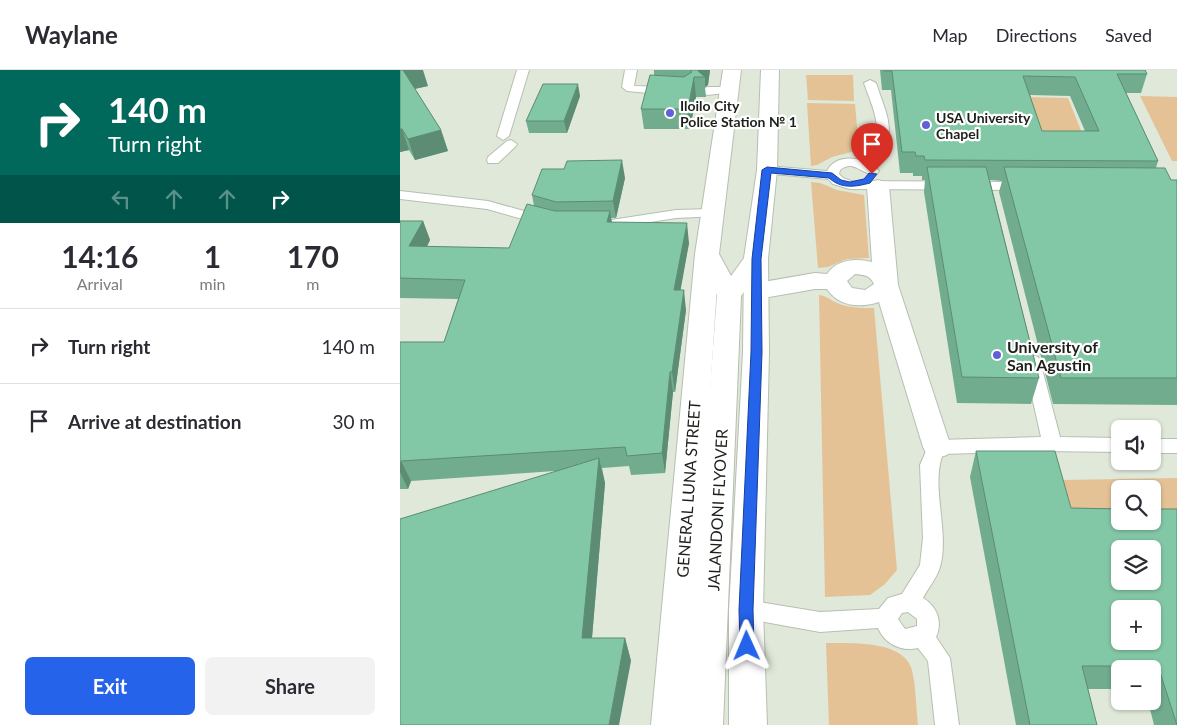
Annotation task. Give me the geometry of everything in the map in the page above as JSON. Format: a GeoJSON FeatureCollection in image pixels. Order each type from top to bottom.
{"type":"FeatureCollection","features":[{"type":"Feature","properties":{"kind":"main road","name":"GENERAL LUNA STREET"},"geometry":{"type":"LineString","coordinates":[[670,725],[707,254],[732,70]]}},
{"type":"Feature","properties":{"kind":"main road"},"geometry":{"type":"LineString","coordinates":[[748,725],[743,293],[756,259],[767,170],[770,70]]}},
{"type":"Feature","properties":{"kind":"main road"},"geometry":{"type":"LineString","coordinates":[[870,185],[885,282],[937,447]]}},
{"type":"Feature","properties":{"kind":"main road"},"geometry":{"type":"LineString","coordinates":[[707,254],[743,293]]}},
{"type":"Feature","properties":{"kind":"main road"},"geometry":{"type":"LineString","coordinates":[[743,293],[815,281],[835,282],[841,272],[853,267],[876,270],[885,282]]}},
{"type":"Feature","properties":{"kind":"main road","name":"JALANDONI FLYOVER"},"geometry":{"type":"LineString","coordinates":[[704,725],[726,360],[743,293]]}},
{"type":"Feature","properties":{"kind":"lane"},"geometry":{"type":"LineString","coordinates":[[493,160],[507,140],[523,70]]}},
{"type":"Feature","properties":{"kind":"lane"},"geometry":{"type":"LineString","coordinates":[[631,70],[628,87],[631,89],[686,91]]}},
{"type":"Feature","properties":{"kind":"lane"},"geometry":{"type":"LineString","coordinates":[[864,165],[878,150],[883,140],[883,130],[870,83]]}},
{"type":"Feature","properties":{"kind":"lane"},"geometry":{"type":"LineString","coordinates":[[707,91],[730,90]]}},
{"type":"Feature","properties":{"kind":"lane"},"geometry":{"type":"LineString","coordinates":[[832,175],[834,168],[844,163],[864,165],[872,171],[870,185]]}},
{"type":"Feature","properties":{"kind":"lane"},"geometry":{"type":"LineString","coordinates":[[767,170],[832,175],[844,183],[870,185],[1042,186]]}},
{"type":"Feature","properties":{"kind":"lane"},"geometry":{"type":"LineString","coordinates":[[989,186],[993,202]]}},
{"type":"Feature","properties":{"kind":"lane"},"geometry":{"type":"LineString","coordinates":[[400,195],[488,205],[559,225]]}},
{"type":"Feature","properties":{"kind":"lane"},"geometry":{"type":"LineString","coordinates":[[592,225],[616,224],[676,214],[713,213]]}},
{"type":"Feature","properties":{"kind":"lane"},"geometry":{"type":"LineString","coordinates":[[1028,345],[1052,444]]}},
{"type":"Feature","properties":{"kind":"lane"},"geometry":{"type":"LineString","coordinates":[[909,602],[930,567],[933,538],[929,464],[937,447],[1052,444],[1111,445]]}},
{"type":"Feature","properties":{"kind":"lane"},"geometry":{"type":"LineString","coordinates":[[1161,446],[1177,446]]}},
{"type":"Feature","properties":{"kind":"lane"},"geometry":{"type":"LineString","coordinates":[[909,602],[921,608],[928,619],[926,632],[916,639],[902,639],[890,630],[886,618],[891,607],[896,604],[909,602]]}},
{"type":"Feature","properties":{"kind":"lane"},"geometry":{"type":"LineString","coordinates":[[746,610],[820,622],[886,618]]}},
{"type":"Feature","properties":{"kind":"lane"},"geometry":{"type":"LineString","coordinates":[[922,636],[939,658],[947,725]]}},
{"type":"Feature","properties":{"kind":"shaded area"},"geometry":{"type":"Polygon","coordinates":[[[806,75],[853,75],[854,101],[808,100],[806,75]]]}},
{"type":"Feature","properties":{"kind":"shaded area"},"geometry":{"type":"Polygon","coordinates":[[[1140,96],[1177,97],[1177,161],[1172,161],[1140,96]]]}},
{"type":"Feature","properties":{"kind":"shaded area"},"geometry":{"type":"Polygon","coordinates":[[[1024,97],[1068,98],[1088,148],[1041,148],[1024,97]]]}},
{"type":"Feature","properties":{"kind":"shaded area"},"geometry":{"type":"Polygon","coordinates":[[[807,103],[855,104],[859,150],[832,157],[811,166],[807,103]]]}},
{"type":"Feature","properties":{"kind":"shaded area"},"geometry":{"type":"Polygon","coordinates":[[[811,182],[820,183],[837,190],[864,195],[869,258],[847,259],[828,267],[818,268],[811,182]]]}},
{"type":"Feature","properties":{"kind":"shaded area"},"geometry":{"type":"Polygon","coordinates":[[[819,295],[846,306],[874,308],[897,570],[885,584],[870,595],[825,597],[819,295]]]}},
{"type":"Feature","properties":{"kind":"shaded area"},"geometry":{"type":"Polygon","coordinates":[[[1177,478],[1177,532],[1078,532],[1063,480],[1177,478]]]}},
{"type":"Feature","properties":{"kind":"shaded area"},"geometry":{"type":"Polygon","coordinates":[[[826,643],[873,645],[897,652],[905,658],[913,673],[918,725],[829,725],[826,643]]]}},
{"type":"Feature","properties":{"kind":"building"},"geometry":{"type":"Polygon","coordinates":[[[400,70],[403,70],[441,130],[408,139],[402,129],[400,129],[400,70]]]}},
{"type":"Feature","properties":{"kind":"building"},"geometry":{"type":"Polygon","coordinates":[[[690,70],[699,70],[705,77],[694,77],[688,109],[641,109],[650,75],[684,77],[692,72],[690,70]]]}},
{"type":"Feature","properties":{"kind":"building"},"geometry":{"type":"Polygon","coordinates":[[[1145,70],[1147,74],[1117,74],[1158,161],[925,160],[924,156],[916,156],[915,152],[902,152],[892,71],[884,71],[1145,70]],[[1023,76],[1042,131],[1099,131],[1075,77],[1023,76]]]}},
{"type":"Feature","properties":{"kind":"building"},"geometry":{"type":"Polygon","coordinates":[[[543,84],[578,84],[564,121],[526,121],[543,84]]]}},
{"type":"Feature","properties":{"kind":"building"},"geometry":{"type":"Polygon","coordinates":[[[622,160],[613,201],[556,202],[532,195],[542,169],[564,169],[567,161],[622,160]]]}},
{"type":"Feature","properties":{"kind":"building"},"geometry":{"type":"Polygon","coordinates":[[[927,167],[986,167],[1039,378],[962,377],[927,167]]]}},
{"type":"Feature","properties":{"kind":"building"},"geometry":{"type":"Polygon","coordinates":[[[1004,167],[1165,168],[1171,180],[1177,180],[1177,378],[1061,378],[1004,167]]]}},
{"type":"Feature","properties":{"kind":"building"},"geometry":{"type":"Polygon","coordinates":[[[527,204],[555,211],[610,211],[607,222],[687,223],[674,290],[684,290],[672,372],[670,372],[662,453],[627,456],[625,447],[401,461],[400,464],[400,342],[444,342],[465,280],[400,278],[400,221],[423,221],[409,246],[509,248],[527,204]]]}},
{"type":"Feature","properties":{"kind":"building"},"geometry":{"type":"Polygon","coordinates":[[[976,451],[1055,451],[1071,508],[1111,509],[1111,530],[1161,530],[1161,509],[1177,509],[1177,725],[1161,675],[1161,660],[1111,660],[1111,666],[1082,666],[1097,725],[1030,725],[976,451]]]}},
{"type":"Feature","properties":{"kind":"building"},"geometry":{"type":"Polygon","coordinates":[[[599,458],[582,638],[625,638],[609,725],[400,725],[400,519],[599,458]]]}},
{"type":"Feature","properties":{"kind":"place","name":"Iloilo City Police Station № 1"},"geometry":{"type":"Point","coordinates":[670,113]}},
{"type":"Feature","properties":{"kind":"place","name":"USA University Chapel"},"geometry":{"type":"Point","coordinates":[926,125]}},
{"type":"Feature","properties":{"kind":"place","name":"University of San Agustin"},"geometry":{"type":"Point","coordinates":[997,355]}},
{"type":"Feature","properties":{"kind":"route"},"geometry":{"type":"LineString","coordinates":[[747,646],[746,610],[756,352],[756,259],[767,170],[832,175],[838,181],[850,184],[862,184],[871,178],[872,174]]}}]}
